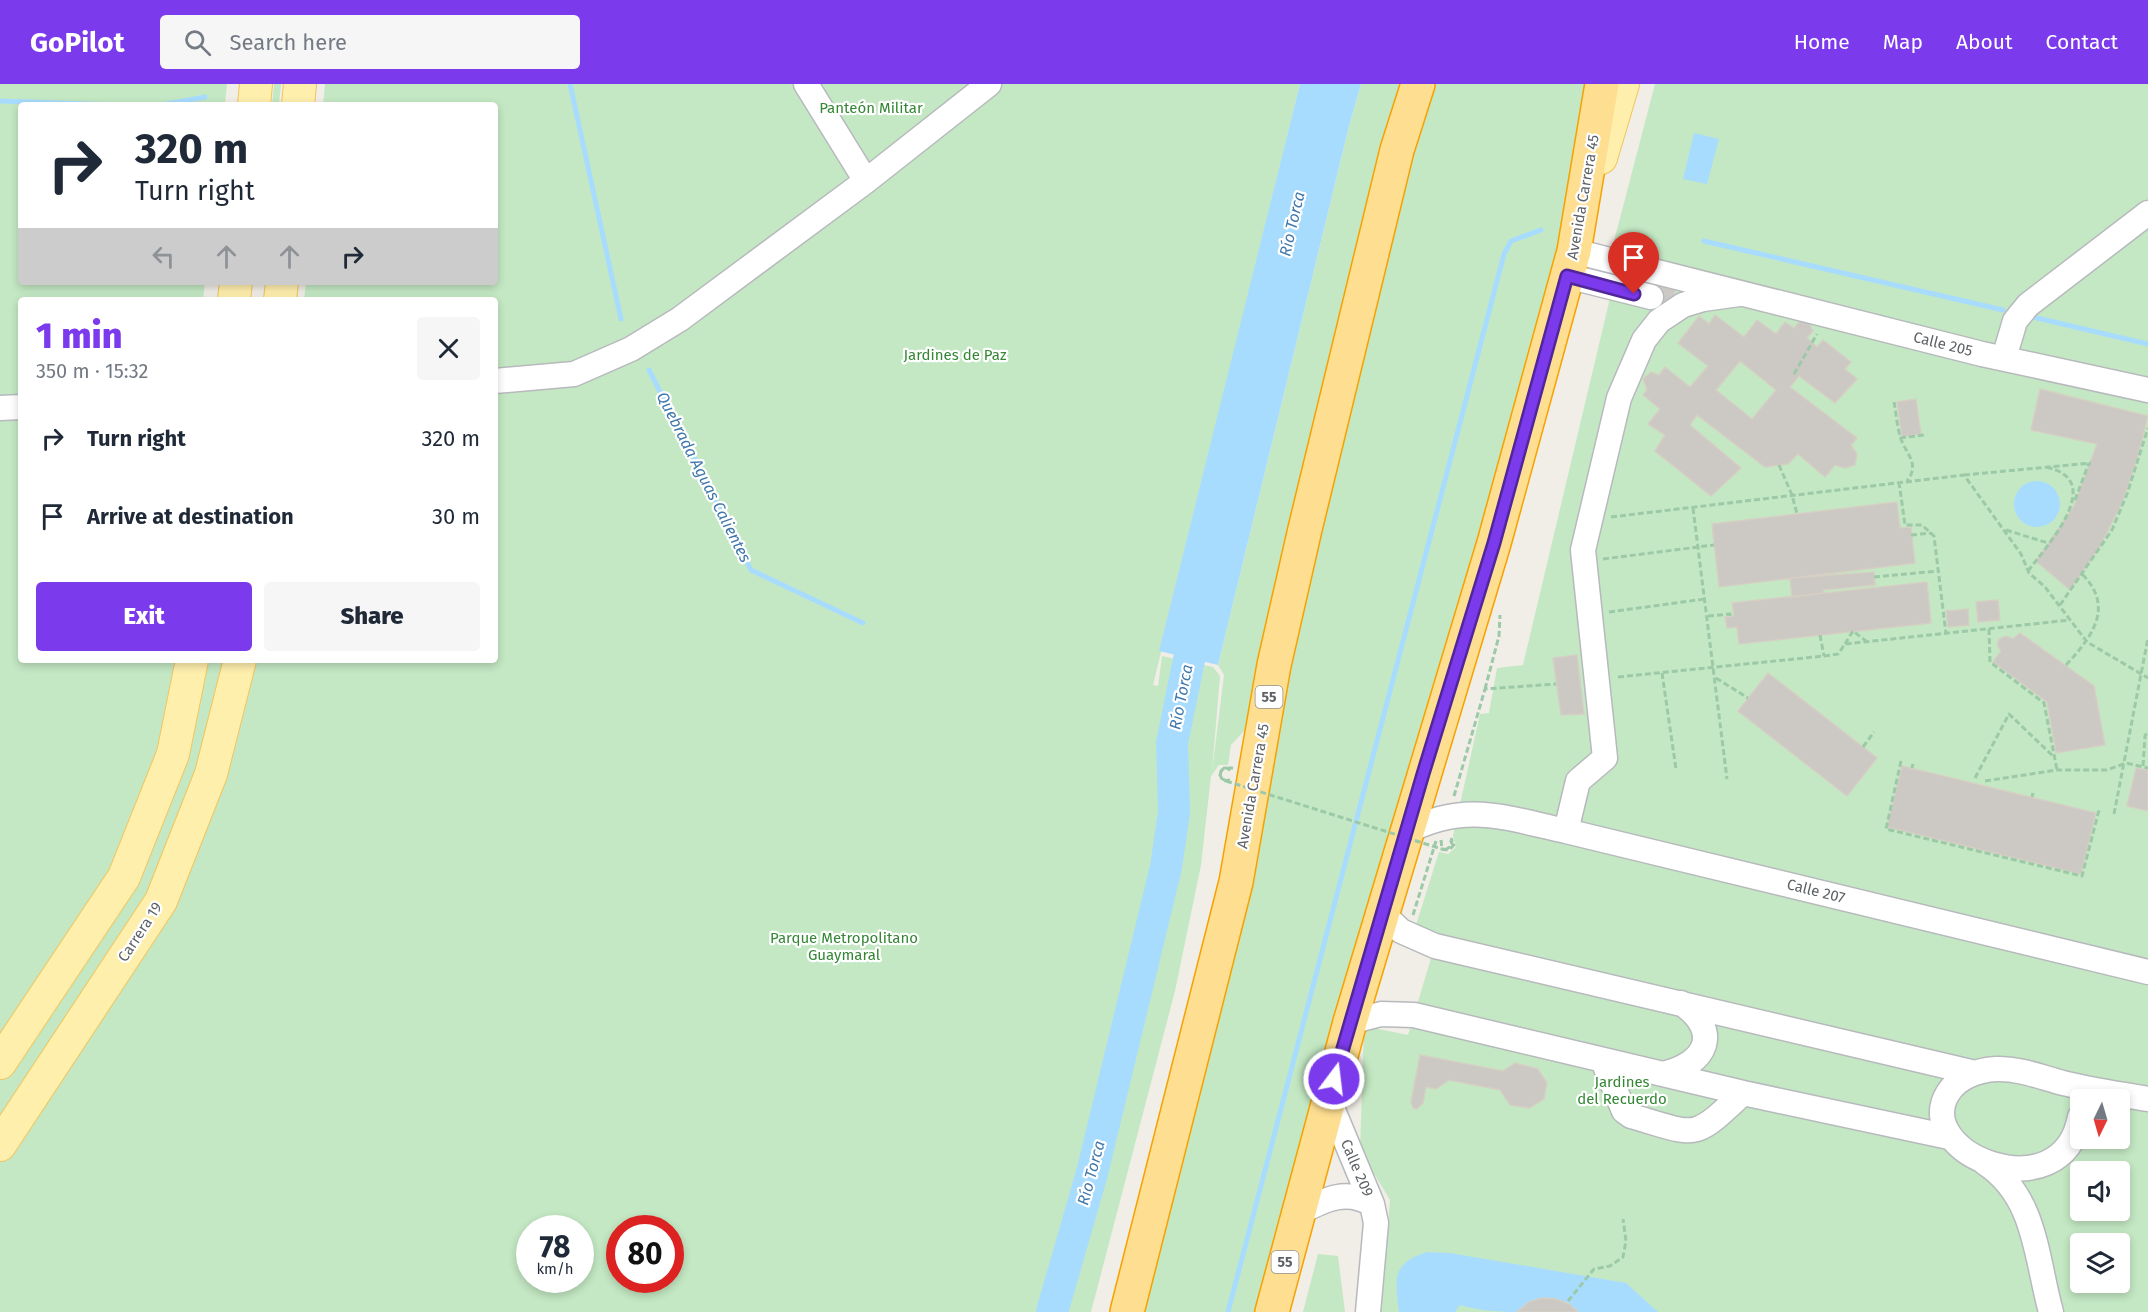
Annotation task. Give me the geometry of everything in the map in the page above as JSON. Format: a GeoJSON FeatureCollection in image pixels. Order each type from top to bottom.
{"type":"FeatureCollection","features":[{"type":"Feature","properties":{"kind":"highway","name":"Avenida Carrera 45"},"geometry":{"type":"LineString","coordinates":[[1127,1312],[1236,882],[1274,665],[1305,529],[1397,150],[1418,84]]}},
{"type":"Feature","properties":{"kind":"highway","name":"Avenida Carrera 45"},"geometry":{"type":"LineString","coordinates":[[1272,1312],[1328,1098],[1494,543],[1571,263],[1602,84]]}},
{"type":"Feature","properties":{"kind":"main road"},"geometry":{"type":"LineString","coordinates":[[254,102],[256,84]]}},
{"type":"Feature","properties":{"kind":"main road"},"geometry":{"type":"LineString","coordinates":[[298,102],[300,84]]}},
{"type":"Feature","properties":{"kind":"main road"},"geometry":{"type":"LineString","coordinates":[[1571,263],[1623,84]]}},
{"type":"Feature","properties":{"kind":"main road"},"geometry":{"type":"LineString","coordinates":[[0,1063],[124,877],[173,754],[191,663]]}},
{"type":"Feature","properties":{"kind":"main road","name":"Carrera 19"},"geometry":{"type":"LineString","coordinates":[[0,1145],[161,901],[211,774],[239,663]]}},
{"type":"Feature","properties":{"kind":"street"},"geometry":{"type":"LineString","coordinates":[[806,84],[866,180]]}},
{"type":"Feature","properties":{"kind":"street"},"geometry":{"type":"LineString","coordinates":[[498,381],[574,374],[631,349],[680,319],[866,180],[989,84]]}},
{"type":"Feature","properties":{"kind":"street"},"geometry":{"type":"LineString","coordinates":[[2004,358],[2015,321],[2028,304],[2148,213]]}},
{"type":"Feature","properties":{"kind":"street"},"geometry":{"type":"LineString","coordinates":[[1571,263],[1668,302],[1738,294]]}},
{"type":"Feature","properties":{"kind":"street","name":"Calle 205"},"geometry":{"type":"LineString","coordinates":[[1571,263],[1738,294],[2148,390]]}},
{"type":"Feature","properties":{"kind":"street"},"geometry":{"type":"LineString","coordinates":[[1566,831],[1575,786],[1582,776],[1605,758],[1598,679],[1586,590],[1584,540],[1619,398],[1629,370],[1644,340],[1659,321],[1668,302]]}},
{"type":"Feature","properties":{"kind":"street"},"geometry":{"type":"LineString","coordinates":[[0,408],[18,407]]}},
{"type":"Feature","properties":{"kind":"street","name":"Calle 207"},"geometry":{"type":"LineString","coordinates":[[1406,832],[1446,827],[1469,813],[1483,814],[1566,831],[2148,972]]}},
{"type":"Feature","properties":{"kind":"street"},"geometry":{"type":"LineString","coordinates":[[1382,913],[1407,934],[1435,945],[1975,1072],[1996,1069],[2021,1071],[2062,1083],[2148,1100]]}},
{"type":"Feature","properties":{"kind":"street"},"geometry":{"type":"LineString","coordinates":[[1664,1074],[1682,1070],[1692,1064],[1700,1056],[1705,1044],[1705,1032],[1701,1021],[1694,1012],[1680,1002]]}},
{"type":"Feature","properties":{"kind":"street"},"geometry":{"type":"LineString","coordinates":[[1350,1022],[1381,1014],[1414,1016],[1603,1061],[1949,1137],[2006,1179],[2025,1208],[2048,1301],[2031,1312]]}},
{"type":"Feature","properties":{"kind":"street"},"geometry":{"type":"LineString","coordinates":[[1733,1090],[1711,1066],[1709,1045],[1723,1028],[1743,1017]]}},
{"type":"Feature","properties":{"kind":"street"},"geometry":{"type":"LineString","coordinates":[[1603,1061],[1624,1111],[1631,1116],[1686,1132],[1707,1127],[1733,1090]]}},
{"type":"Feature","properties":{"kind":"street"},"geometry":{"type":"LineString","coordinates":[[1949,1137],[1941,1116],[1943,1103],[1954,1086],[1975,1072]]}},
{"type":"Feature","properties":{"kind":"street"},"geometry":{"type":"LineString","coordinates":[[2062,1083],[2070,1092]]}},
{"type":"Feature","properties":{"kind":"street","name":"Calle 209"},"geometry":{"type":"LineString","coordinates":[[1328,1098],[1372,1204],[1376,1223],[1368,1312]]}},
{"type":"Feature","properties":{"kind":"street"},"geometry":{"type":"LineString","coordinates":[[2025,1208],[2046,1165],[2070,1146]]}},
{"type":"Feature","properties":{"kind":"street"},"geometry":{"type":"LineString","coordinates":[[1975,1157],[2016,1168],[2046,1165]]}},
{"type":"Feature","properties":{"kind":"street","name":"Calle 209"},"geometry":{"type":"LineString","coordinates":[[1298,1213],[1341,1196],[1358,1195],[1372,1204]]}},
{"type":"Feature","properties":{"kind":"path"},"geometry":{"type":"LineString","coordinates":[[1794,374],[1822,326]]}},
{"type":"Feature","properties":{"kind":"path"},"geometry":{"type":"LineString","coordinates":[[1894,402],[1899,420],[1900,438],[1913,459],[1912,475],[1907,481]]}},
{"type":"Feature","properties":{"kind":"path"},"geometry":{"type":"LineString","coordinates":[[2060,606],[2083,574],[2120,513],[2148,429]]}},
{"type":"Feature","properties":{"kind":"path"},"geometry":{"type":"LineString","coordinates":[[1900,438],[1924,435]]}},
{"type":"Feature","properties":{"kind":"path"},"geometry":{"type":"LineString","coordinates":[[1604,518],[1907,481],[2090,463],[2074,502],[2050,543],[2028,571]]}},
{"type":"Feature","properties":{"kind":"path"},"geometry":{"type":"LineString","coordinates":[[1779,465],[1792,495],[1797,514]]}},
{"type":"Feature","properties":{"kind":"path"},"geometry":{"type":"LineString","coordinates":[[2045,467],[2058,472],[2068,481],[2074,502]]}},
{"type":"Feature","properties":{"kind":"path"},"geometry":{"type":"LineString","coordinates":[[1964,475],[2021,554],[2028,571],[2045,587],[2087,642],[2148,678]]}},
{"type":"Feature","properties":{"kind":"path"},"geometry":{"type":"LineString","coordinates":[[1899,482],[1905,525],[1922,525],[1934,536],[1946,634]]}},
{"type":"Feature","properties":{"kind":"path"},"geometry":{"type":"LineString","coordinates":[[1693,508],[1727,779]]}},
{"type":"Feature","properties":{"kind":"path"},"geometry":{"type":"LineString","coordinates":[[1913,525],[1913,534],[1931,533]]}},
{"type":"Feature","properties":{"kind":"path"},"geometry":{"type":"LineString","coordinates":[[2004,530],[2050,543]]}},
{"type":"Feature","properties":{"kind":"path"},"geometry":{"type":"LineString","coordinates":[[1595,560],[1714,545]]}},
{"type":"Feature","properties":{"kind":"path"},"geometry":{"type":"LineString","coordinates":[[1874,577],[1938,571]]}},
{"type":"Feature","properties":{"kind":"path"},"geometry":{"type":"LineString","coordinates":[[2067,665],[2087,642],[2096,625],[2098,603],[2094,590],[2083,574]]}},
{"type":"Feature","properties":{"kind":"path"},"geometry":{"type":"LineString","coordinates":[[1603,613],[1705,598]]}},
{"type":"Feature","properties":{"kind":"path"},"geometry":{"type":"LineString","coordinates":[[1707,616],[1730,614],[1730,616]]}},
{"type":"Feature","properties":{"kind":"path"},"geometry":{"type":"LineString","coordinates":[[1845,644],[2070,620]]}},
{"type":"Feature","properties":{"kind":"path"},"geometry":{"type":"LineString","coordinates":[[1989,628],[1990,662],[2044,703],[2057,770]]}},
{"type":"Feature","properties":{"kind":"path"},"geometry":{"type":"LineString","coordinates":[[1598,679],[1838,654],[1853,631],[1867,642]]}},
{"type":"Feature","properties":{"kind":"path"},"geometry":{"type":"LineString","coordinates":[[1820,635],[1824,656]]}},
{"type":"Feature","properties":{"kind":"path"},"geometry":{"type":"LineString","coordinates":[[2114,814],[2126,763],[2148,638]]}},
{"type":"Feature","properties":{"kind":"path"},"geometry":{"type":"LineString","coordinates":[[1662,672],[1676,769]]}},
{"type":"Feature","properties":{"kind":"path"},"geometry":{"type":"LineString","coordinates":[[1716,678],[1748,698]]}},
{"type":"Feature","properties":{"kind":"path"},"geometry":{"type":"LineString","coordinates":[[1407,934],[1446,827],[1485,689],[1557,684]]}},
{"type":"Feature","properties":{"kind":"path"},"geometry":{"type":"LineString","coordinates":[[1974,778],[2008,714],[2055,758]]}},
{"type":"Feature","properties":{"kind":"path"},"geometry":{"type":"LineString","coordinates":[[2143,766],[2145,736],[2148,731]]}},
{"type":"Feature","properties":{"kind":"path"},"geometry":{"type":"LineString","coordinates":[[1863,747],[1874,732]]}},
{"type":"Feature","properties":{"kind":"path"},"geometry":{"type":"LineString","coordinates":[[1901,761],[1886,829],[2082,876],[2099,810]]}},
{"type":"Feature","properties":{"kind":"path"},"geometry":{"type":"LineString","coordinates":[[1986,781],[2057,770],[2107,770],[2126,763],[2148,768]]}},
{"type":"Feature","properties":{"kind":"path"},"geometry":{"type":"LineString","coordinates":[[1225,781],[1219,773],[1224,768],[1228,768],[1221,771],[1223,780],[1412,840],[1423,843],[1434,847],[1445,850],[1453,845],[1448,838],[1440,841],[1441,848],[1442,849],[1445,850],[1447,851],[1451,849],[1454,845],[1454,843],[1446,827]]}},
{"type":"Feature","properties":{"kind":"path"},"geometry":{"type":"LineString","coordinates":[[1569,1300],[1586,1276],[1594,1269],[1617,1263],[1623,1257],[1626,1241],[1623,1219]]}},
{"type":"Feature","properties":{"kind":"green space","name":"Parque Metropolitano Guaymaral"},"geometry":{"type":"Polygon","coordinates":[[[0,84],[227,84],[225,102],[18,102],[18,285],[205,285],[203,297],[18,297],[18,663],[498,663],[498,297],[304,297],[306,285],[498,285],[498,102],[323,102],[325,84],[1300,84],[1153,685],[1158,686],[1162,656],[1213,667],[1220,676],[1212,772],[1224,675],[1218,665],[1349,126],[1361,84],[1401,84],[1385,130],[1247,728],[1231,745],[1228,765],[1219,765],[1211,776],[1201,865],[1175,991],[1091,1312],[0,1312],[0,84]]]}},
{"type":"Feature","properties":{"kind":"green space"},"geometry":{"type":"Polygon","coordinates":[[[274,84],[281,84],[279,102],[272,102],[274,84]]]}},
{"type":"Feature","properties":{"kind":"green space"},"geometry":{"type":"Polygon","coordinates":[[[1432,84],[1592,84],[1567,222],[1488,515],[1259,1312],[1141,1312],[1281,713],[1304,593],[1395,219],[1432,84]]]}},
{"type":"Feature","properties":{"kind":"green space","name":"Jardines del Recuerdo"},"geometry":{"type":"Polygon","coordinates":[[[1655,84],[2148,84],[2148,1312],[1381,1312],[1390,1200],[1360,1150],[1364,1026],[1408,1035],[1438,935],[1415,928],[1439,852],[1448,854],[1456,847],[1453,836],[1480,714],[1489,713],[1497,668],[1523,665],[1610,298],[1594,275],[1597,265],[1642,269],[1646,255],[1613,245],[1655,84]]]}},
{"type":"Feature","properties":{"kind":"green space"},"geometry":{"type":"Polygon","coordinates":[[[1318,1254],[1338,1256],[1345,1312],[1303,1312],[1318,1254]]]}},
{"type":"Feature","properties":{"kind":"water"},"geometry":{"type":"Polygon","coordinates":[[[1300,84],[1361,84],[1218,665],[1159,651],[1300,84]]]}},
{"type":"Feature","properties":{"kind":"water"},"geometry":{"type":"Polygon","coordinates":[[[1694,133],[1719,139],[1707,184],[1683,179],[1694,133]]]}},
{"type":"Feature","properties":{"kind":"water"},"geometry":{"type":"Polygon","coordinates":[[[2037,481],[2053,488],[2060,504],[2053,520],[2037,527],[2021,520],[2014,504],[2021,488],[2037,481]]]}},
{"type":"Feature","properties":{"kind":"water"},"geometry":{"type":"Polygon","coordinates":[[[1427,1252],[1450,1253],[1626,1283],[1658,1312],[1578,1312],[1562,1301],[1543,1298],[1530,1302],[1515,1312],[1460,1305],[1455,1312],[1399,1312],[1397,1281],[1401,1267],[1427,1252]]]}},
{"type":"Feature","properties":{"kind":"building"},"geometry":{"type":"Polygon","coordinates":[[[1655,281],[1676,287],[1671,308],[1649,303],[1655,281]]]}},
{"type":"Feature","properties":{"kind":"building"},"geometry":{"type":"Polygon","coordinates":[[[1715,315],[1744,337],[1757,320],[1776,334],[1785,322],[1794,328],[1800,321],[1809,323],[1813,331],[1807,338],[1817,347],[1823,340],[1851,362],[1845,369],[1857,379],[1835,403],[1799,376],[1790,387],[1857,438],[1851,445],[1857,454],[1855,465],[1845,468],[1835,465],[1825,477],[1798,454],[1788,464],[1765,467],[1697,415],[1690,425],[1741,468],[1711,496],[1655,451],[1665,435],[1648,424],[1660,409],[1643,395],[1647,390],[1643,379],[1651,372],[1659,375],[1665,367],[1690,387],[1708,366],[1678,343],[1699,316],[1709,324],[1715,315]],[[1740,361],[1716,390],[1752,419],[1776,390],[1740,361]]]}},
{"type":"Feature","properties":{"kind":"building"},"geometry":{"type":"Polygon","coordinates":[[[2040,389],[2148,416],[2138,456],[2122,503],[2099,548],[2070,590],[2036,561],[2074,506],[2097,444],[2031,430],[2040,389]]]}},
{"type":"Feature","properties":{"kind":"building"},"geometry":{"type":"Polygon","coordinates":[[[1916,399],[1921,434],[1902,437],[1897,402],[1916,399]]]}},
{"type":"Feature","properties":{"kind":"building"},"geometry":{"type":"Polygon","coordinates":[[[1897,502],[1900,528],[1911,527],[1915,563],[1719,587],[1712,524],[1897,502]]]}},
{"type":"Feature","properties":{"kind":"building"},"geometry":{"type":"Polygon","coordinates":[[[1874,572],[1875,585],[1823,590],[1824,593],[1792,597],[1790,578],[1874,572]]]}},
{"type":"Feature","properties":{"kind":"building"},"geometry":{"type":"Polygon","coordinates":[[[1927,582],[1931,623],[1739,644],[1737,627],[1727,628],[1725,617],[1734,616],[1732,603],[1927,582]]]}},
{"type":"Feature","properties":{"kind":"building"},"geometry":{"type":"Polygon","coordinates":[[[1998,600],[2000,620],[1978,622],[1976,602],[1998,600]]]}},
{"type":"Feature","properties":{"kind":"building"},"geometry":{"type":"Polygon","coordinates":[[[1968,609],[1969,625],[1948,627],[1946,611],[1968,609]]]}},
{"type":"Feature","properties":{"kind":"building"},"geometry":{"type":"Polygon","coordinates":[[[2020,633],[2094,686],[2105,745],[2056,753],[2047,702],[1993,662],[2001,651],[1997,645],[1999,639],[2006,636],[2013,639],[2020,633]]]}},
{"type":"Feature","properties":{"kind":"building"},"geometry":{"type":"Polygon","coordinates":[[[1577,655],[1584,714],[1561,715],[1553,658],[1577,655]]]}},
{"type":"Feature","properties":{"kind":"building"},"geometry":{"type":"Polygon","coordinates":[[[1768,673],[1877,758],[1847,796],[1738,711],[1768,673]]]}},
{"type":"Feature","properties":{"kind":"building"},"geometry":{"type":"Polygon","coordinates":[[[1902,766],[2096,813],[2081,874],[1887,827],[1902,766]]]}},
{"type":"Feature","properties":{"kind":"building"},"geometry":{"type":"Polygon","coordinates":[[[2136,768],[2148,770],[2148,811],[2127,806],[2136,768]]]}},
{"type":"Feature","properties":{"kind":"building"},"geometry":{"type":"Polygon","coordinates":[[[1420,1055],[1503,1071],[1515,1063],[1538,1069],[1547,1083],[1544,1099],[1529,1108],[1510,1105],[1500,1090],[1449,1080],[1436,1089],[1426,1087],[1423,1103],[1417,1109],[1413,1108],[1411,1102],[1420,1055]]]}},
{"type":"Feature","properties":{"kind":"building"},"geometry":{"type":"Polygon","coordinates":[[[1542,1298],[1556,1299],[1569,1304],[1578,1312],[1517,1312],[1529,1302],[1542,1298]]]}},
{"type":"Feature","properties":{"kind":"waterway","name":"Quebrada Aguas Calientes"},"geometry":{"type":"LineString","coordinates":[[570,84],[621,319]]}},
{"type":"Feature","properties":{"kind":"waterway","name":"Quebrada Aguas Calientes"},"geometry":{"type":"LineString","coordinates":[[178,102],[205,97]]}},
{"type":"Feature","properties":{"kind":"waterway","name":"Quebrada Aguas Calientes"},"geometry":{"type":"LineString","coordinates":[[0,101],[30,102]]}},
{"type":"Feature","properties":{"kind":"waterway"},"geometry":{"type":"LineString","coordinates":[[1228,1312],[1504,254],[1511,241],[1541,230]]}},
{"type":"Feature","properties":{"kind":"waterway"},"geometry":{"type":"LineString","coordinates":[[1704,241],[2003,310]]}},
{"type":"Feature","properties":{"kind":"waterway"},"geometry":{"type":"LineString","coordinates":[[2028,316],[2148,344]]}},
{"type":"Feature","properties":{"kind":"waterway","name":"Quebrada Aguas Calientes"},"geometry":{"type":"LineString","coordinates":[[649,370],[751,570],[863,623]]}},
{"type":"Feature","properties":{"kind":"waterway","name":"Río Torca"},"geometry":{"type":"LineString","coordinates":[[1052,1312],[1092,1173],[1166,867],[1174,812],[1172,743],[1198,616]]}},
{"type":"Feature","properties":{"kind":"route"},"geometry":{"type":"LineString","coordinates":[[1334,1079],[1423,774],[1494,543],[1567,276],[1634,294]]}},
{"type":"Feature","properties":{"kind":"park label","name":"Panteón Militar"},"geometry":{"type":"Point","coordinates":[871,108]}},
{"type":"Feature","properties":{"kind":"park label","name":"Jardines de Paz"},"geometry":{"type":"Point","coordinates":[955,355]}}]}
